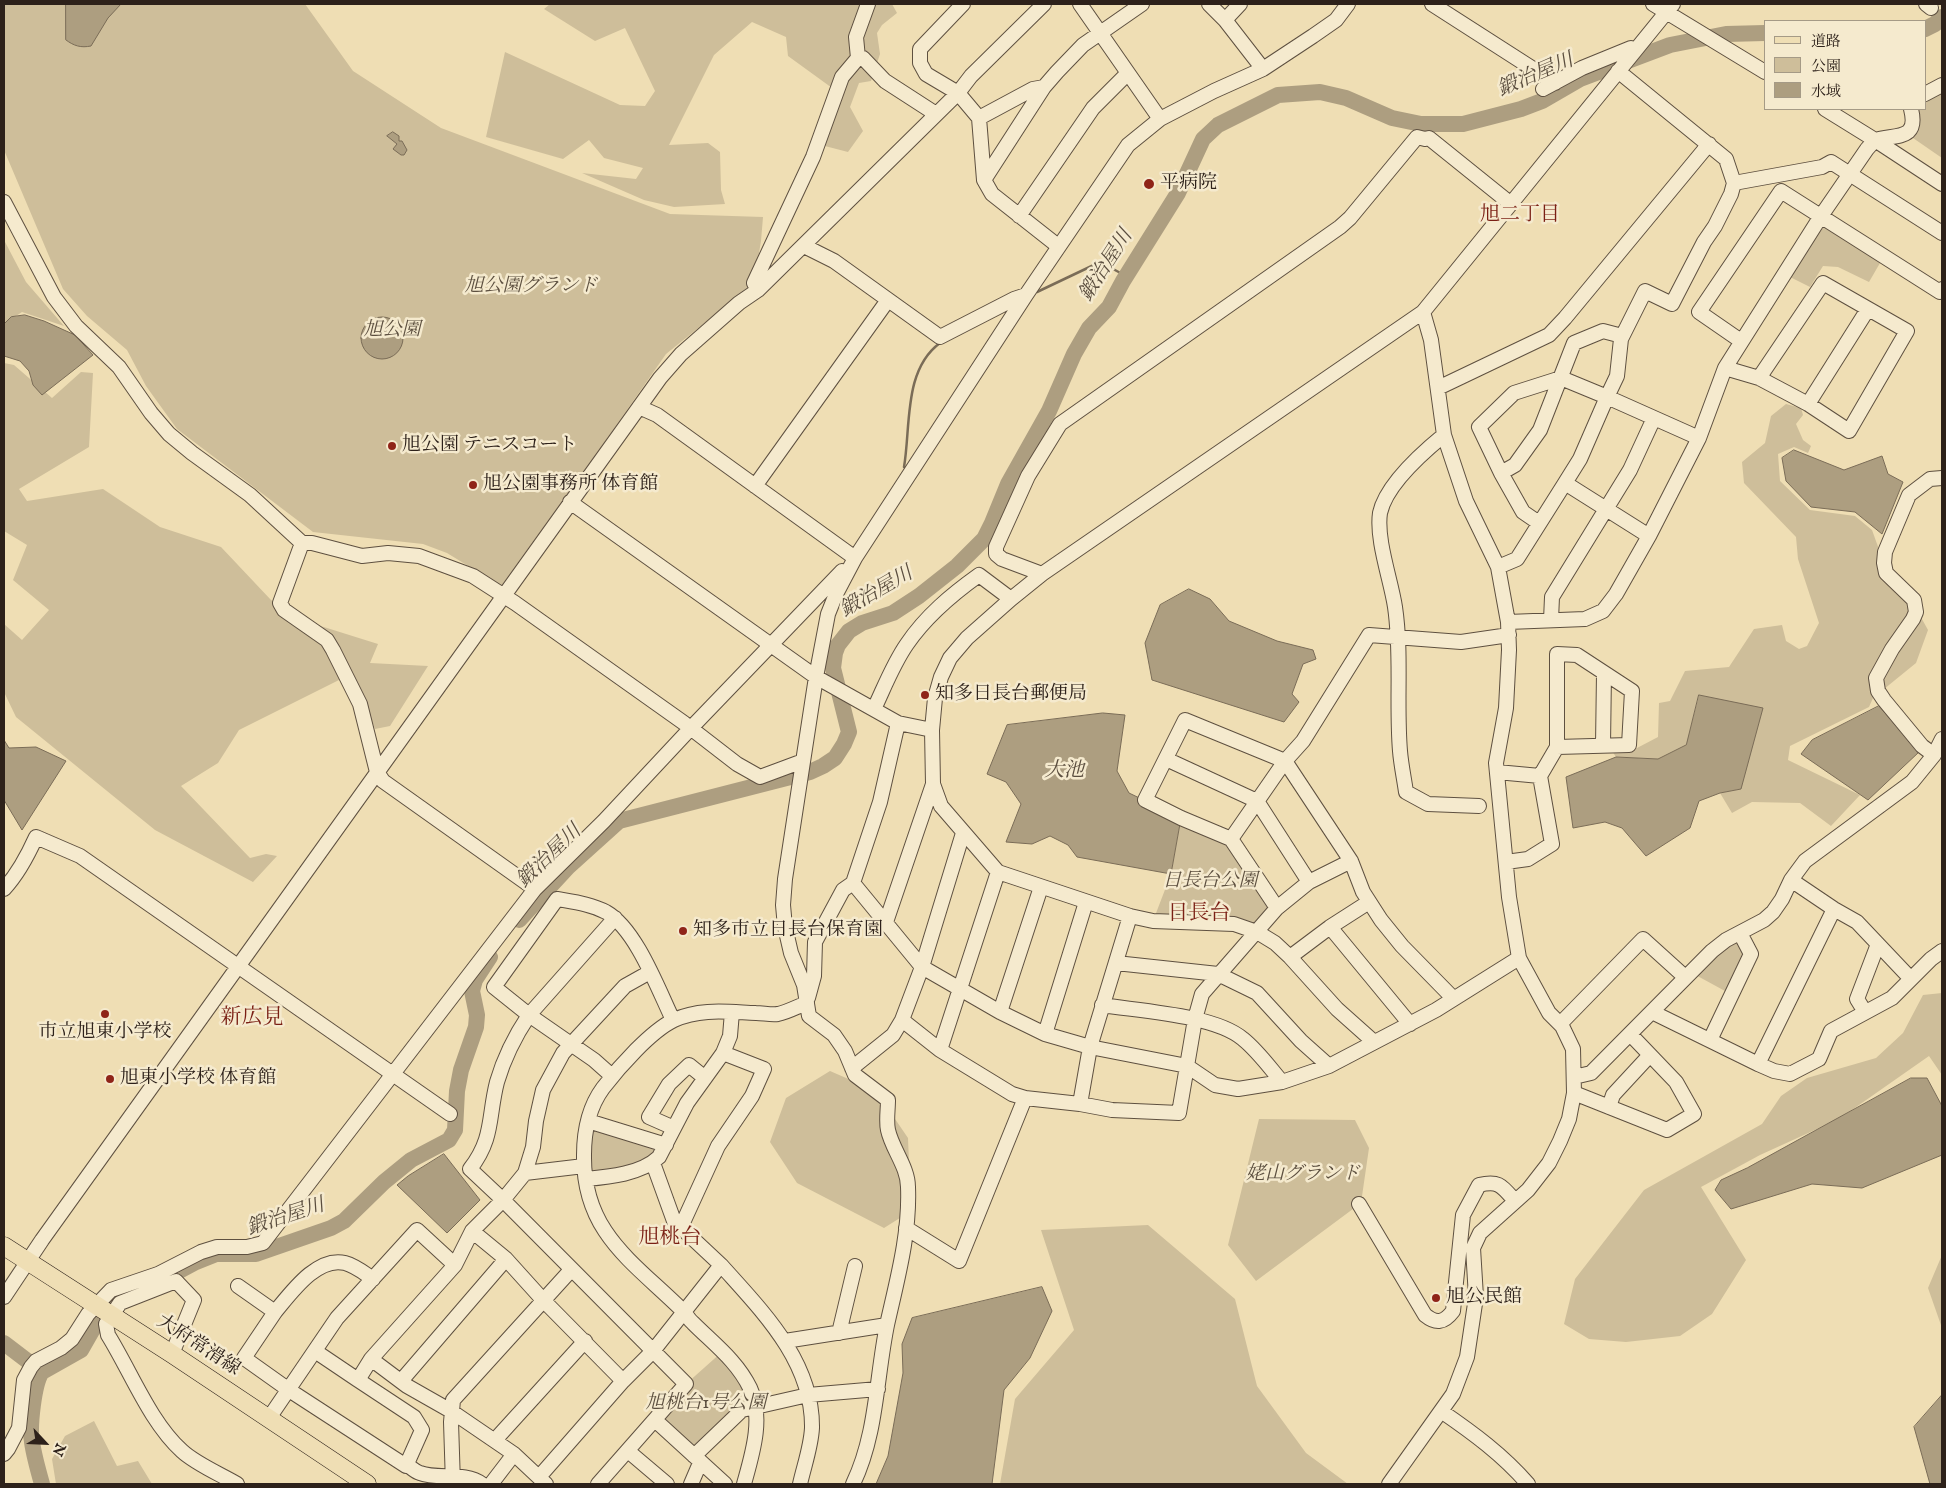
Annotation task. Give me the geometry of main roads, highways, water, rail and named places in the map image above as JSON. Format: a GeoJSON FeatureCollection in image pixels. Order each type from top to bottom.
{"type":"FeatureCollection","features":[{"type":"Feature","properties":{"kind":"main road","name":"大府常滑線"},"geometry":{"type":"LineString","coordinates":[[4,1246],[172,1354],[367,1484]]}},
{"type":"Feature","properties":{"kind":"water"},"geometry":{"type":"Polygon","coordinates":[[[66,4],[121,4],[108,18],[91,46],[81,47],[66,40],[66,4]]]}},
{"type":"Feature","properties":{"kind":"water"},"geometry":{"type":"Polygon","coordinates":[[[393,132],[399,136],[399,141],[402,141],[407,150],[404,155],[393,149],[397,144],[387,136],[393,132]]]}},
{"type":"Feature","properties":{"kind":"water"},"geometry":{"type":"Polygon","coordinates":[[[25,315],[75,335],[93,355],[42,395],[33,385],[29,371],[20,361],[4,356],[4,324],[11,317],[25,315]]]}},
{"type":"Feature","properties":{"kind":"water"},"geometry":{"type":"Polygon","coordinates":[[[378,317],[386,317],[397,323],[403,338],[397,353],[386,359],[378,359],[367,353],[361,342],[361,334],[367,323],[378,317]]]}},
{"type":"Feature","properties":{"kind":"water"},"geometry":{"type":"Polygon","coordinates":[[[1794,450],[1844,470],[1882,456],[1888,474],[1903,482],[1882,534],[1855,512],[1811,507],[1786,481],[1782,458],[1794,450]]]}},
{"type":"Feature","properties":{"kind":"water"},"geometry":{"type":"Polygon","coordinates":[[[1189,589],[1210,599],[1229,621],[1277,641],[1313,650],[1316,659],[1303,664],[1292,694],[1299,702],[1284,722],[1152,680],[1145,643],[1160,605],[1189,589]]]}},
{"type":"Feature","properties":{"kind":"water"},"geometry":{"type":"Polygon","coordinates":[[[1699,695],[1763,708],[1741,789],[1720,793],[1699,801],[1690,828],[1646,856],[1622,828],[1605,822],[1573,828],[1566,777],[1616,757],[1658,759],[1686,745],[1699,695]]]}},
{"type":"Feature","properties":{"kind":"water"},"geometry":{"type":"Polygon","coordinates":[[[1879,706],[1919,752],[1868,800],[1801,754],[1812,740],[1879,706]]]}},
{"type":"Feature","properties":{"kind":"water","name":"大池"},"geometry":{"type":"Polygon","coordinates":[[[1103,713],[1125,715],[1117,771],[1129,793],[1181,818],[1171,874],[1077,857],[1068,845],[1050,836],[1032,844],[1006,842],[1021,804],[1006,782],[987,774],[1007,725],[1103,713]]]}},
{"type":"Feature","properties":{"kind":"water"},"geometry":{"type":"Polygon","coordinates":[[[4,740],[9,748],[36,747],[66,761],[22,830],[4,800],[4,740]]]}},
{"type":"Feature","properties":{"kind":"water"},"geometry":{"type":"Polygon","coordinates":[[[1911,1078],[1927,1078],[1942,1106],[1942,1155],[1862,1188],[1812,1184],[1731,1209],[1715,1190],[1721,1180],[1747,1168],[1911,1078]]]}},
{"type":"Feature","properties":{"kind":"water"},"geometry":{"type":"Polygon","coordinates":[[[444,1154],[480,1200],[447,1233],[397,1185],[444,1154]]]}},
{"type":"Feature","properties":{"kind":"water"},"geometry":{"type":"Polygon","coordinates":[[[1042,1287],[1052,1311],[1030,1358],[1004,1390],[992,1484],[876,1484],[888,1456],[903,1373],[902,1344],[912,1318],[1042,1287]]]}},
{"type":"Feature","properties":{"kind":"water"},"geometry":{"type":"Polygon","coordinates":[[[1942,1395],[1942,1484],[1930,1484],[1914,1427],[1942,1395]]]}},
{"type":"Feature","properties":{"kind":"waterway","name":"鍛治屋川"},"geometry":{"type":"LineString","coordinates":[[1926,28],[1935,24],[1942,17]]}},
{"type":"Feature","properties":{"kind":"waterway","name":"鍛治屋川"},"geometry":{"type":"LineString","coordinates":[[519,920],[568,867],[619,821],[810,772],[835,758],[849,732],[833,668],[838,645],[849,631],[862,623],[893,613],[919,596],[957,566],[984,539],[1008,484],[1049,411],[1074,354],[1089,328],[1109,307],[1178,193],[1203,139],[1218,125],[1278,95],[1320,92],[1346,98],[1392,118],[1421,124],[1463,124],[1521,109],[1542,101],[1580,79],[1670,45],[1726,34],[1764,33]]}},
{"type":"Feature","properties":{"kind":"waterway"},"geometry":{"type":"LineString","coordinates":[[1037,292],[1098,263],[1102,263],[1126,276]]}},
{"type":"Feature","properties":{"kind":"waterway"},"geometry":{"type":"LineString","coordinates":[[904,467],[914,384],[928,354],[940,343]]}},
{"type":"Feature","properties":{"kind":"waterway","name":"鍛治屋川"},"geometry":{"type":"LineString","coordinates":[[42,1484],[31,1435],[33,1406],[39,1378],[42,1372],[81,1350],[101,1315],[120,1294],[168,1277],[216,1254],[256,1254],[331,1228],[344,1221],[384,1182],[411,1160],[449,1140],[455,1130],[457,1091],[461,1070],[476,1027],[477,1015],[472,991],[475,980],[490,957]]}},
{"type":"Feature","properties":{"kind":"waterway"},"geometry":{"type":"LineString","coordinates":[[4,1343],[42,1372]]}},
{"type":"Feature","properties":{"kind":"place","name":"平病院"},"geometry":{"type":"Point","coordinates":[1149,184]}},
{"type":"Feature","properties":{"kind":"place","name":"旭公園 テニスコート"},"geometry":{"type":"Point","coordinates":[392,446]}},
{"type":"Feature","properties":{"kind":"place","name":"旭公園事務所 体育館"},"geometry":{"type":"Point","coordinates":[473,485]}},
{"type":"Feature","properties":{"kind":"place","name":"知多日長台郵便局"},"geometry":{"type":"Point","coordinates":[925,695]}},
{"type":"Feature","properties":{"kind":"place","name":"知多市立日長台保育園"},"geometry":{"type":"Point","coordinates":[683,931]}},
{"type":"Feature","properties":{"kind":"place","name":"市立旭東小学校"},"geometry":{"type":"Point","coordinates":[105,1014]}},
{"type":"Feature","properties":{"kind":"place","name":"旭東小学校 体育館"},"geometry":{"type":"Point","coordinates":[110,1079]}},
{"type":"Feature","properties":{"kind":"place","name":"旭公民館"},"geometry":{"type":"Point","coordinates":[1436,1298]}},
{"type":"Feature","properties":{"kind":"district","name":"旭二丁目"},"geometry":{"type":"Point","coordinates":[1520,216]}},
{"type":"Feature","properties":{"kind":"district","name":"日長台"},"geometry":{"type":"Point","coordinates":[1199,915]}},
{"type":"Feature","properties":{"kind":"district","name":"新広見"},"geometry":{"type":"Point","coordinates":[252,1019]}},
{"type":"Feature","properties":{"kind":"district","name":"旭桃台"},"geometry":{"type":"Point","coordinates":[670,1239]}},
{"type":"Feature","properties":{"kind":"park label","name":"旭公園グランド"},"geometry":{"type":"Point","coordinates":[531,287]}},
{"type":"Feature","properties":{"kind":"park label","name":"旭公園"},"geometry":{"type":"Point","coordinates":[392,331]}},
{"type":"Feature","properties":{"kind":"park label","name":"日長台公園"},"geometry":{"type":"Point","coordinates":[1210,882]}},
{"type":"Feature","properties":{"kind":"park label","name":"姥山グランド"},"geometry":{"type":"Point","coordinates":[1303,1175]}},
{"type":"Feature","properties":{"kind":"park label","name":"旭桃台1号公園"},"geometry":{"type":"Point","coordinates":[706,1404]}}]}
